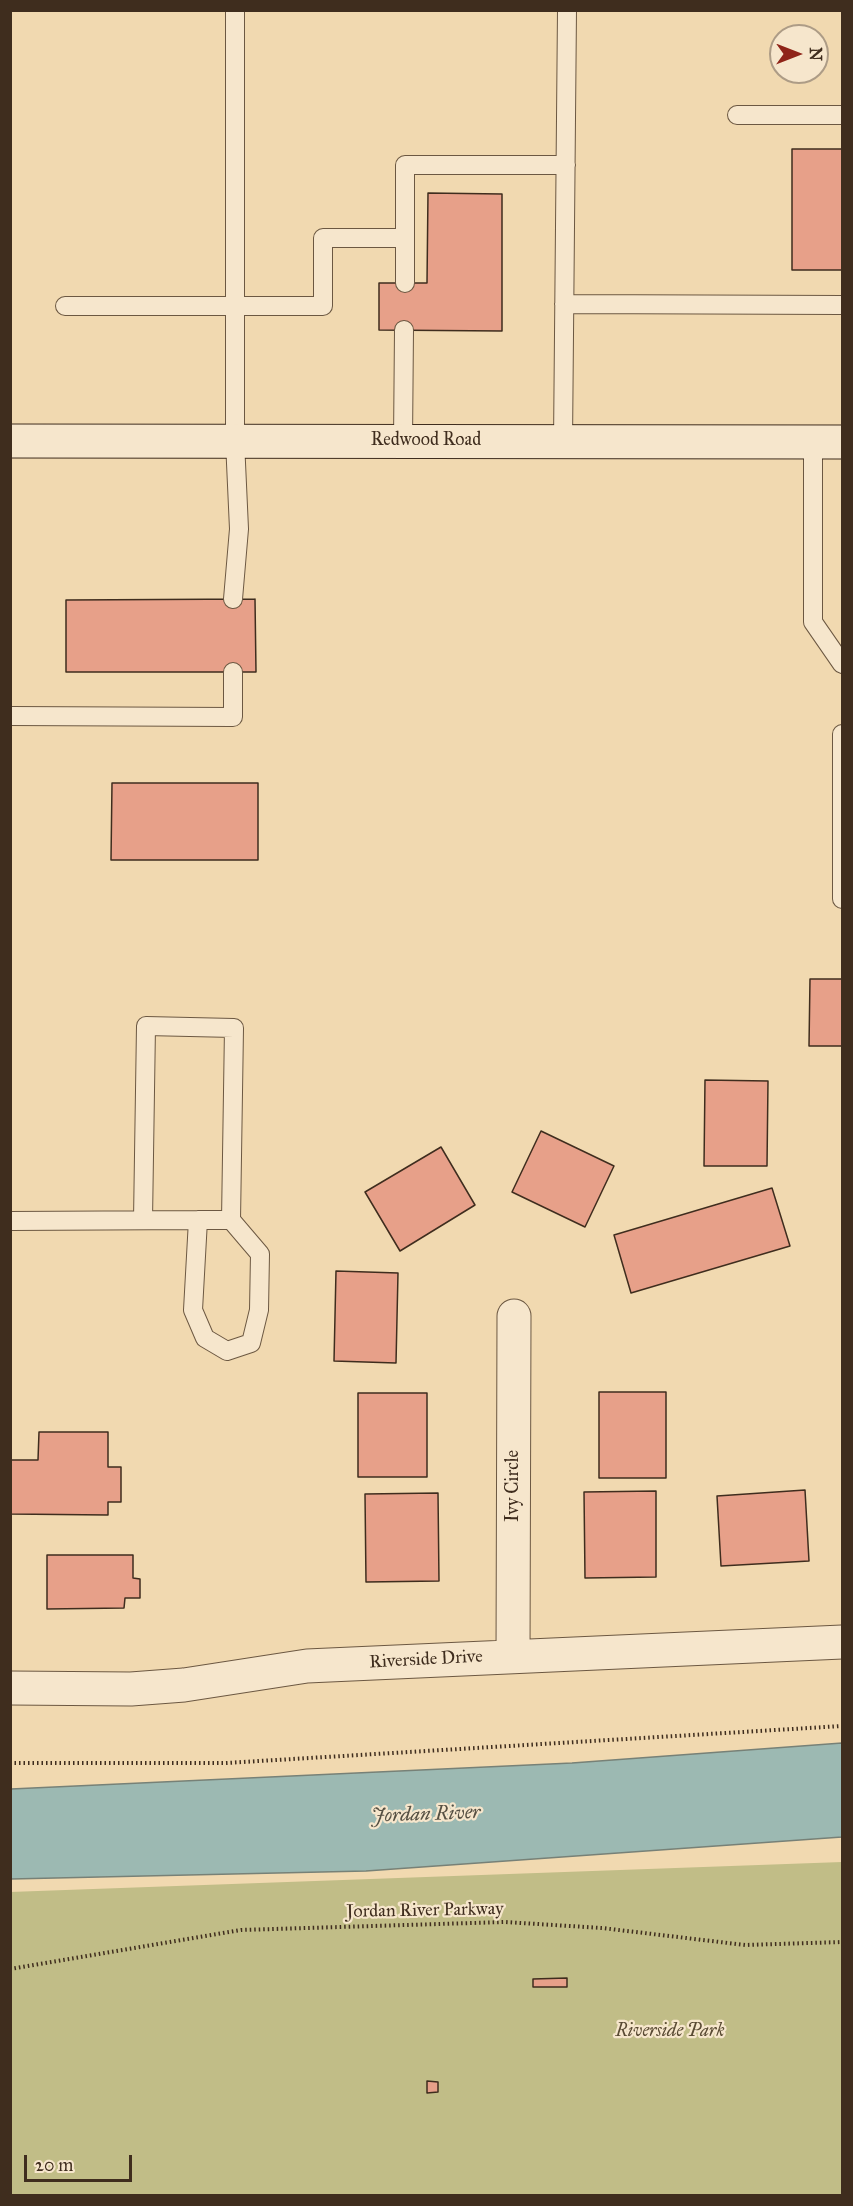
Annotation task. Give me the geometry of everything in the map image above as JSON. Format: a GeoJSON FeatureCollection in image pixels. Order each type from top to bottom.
{"type":"FeatureCollection","features":[{"type":"Feature","properties":{"kind":"street","name":"Redwood Road"},"geometry":{"type":"LineString","coordinates":[[10,441],[828,442]]}},
{"type":"Feature","properties":{"kind":"street","name":"Ivy Circle"},"geometry":{"type":"LineString","coordinates":[[513,1656],[514,1316]]}},
{"type":"Feature","properties":{"kind":"street","name":"Riverside Drive"},"geometry":{"type":"LineString","coordinates":[[10,1688],[68,1690],[184,1686],[307,1666],[843,1642]]}},
{"type":"Feature","properties":{"kind":"lane"},"geometry":{"type":"LineString","coordinates":[[233,599],[239,529],[235,441],[235,10]]}},
{"type":"Feature","properties":{"kind":"lane"},"geometry":{"type":"LineString","coordinates":[[563,442],[567,10]]}},
{"type":"Feature","properties":{"kind":"lane"},"geometry":{"type":"LineString","coordinates":[[737,115],[843,115]]}},
{"type":"Feature","properties":{"kind":"lane"},"geometry":{"type":"LineString","coordinates":[[405,283],[405,165],[566,165]]}},
{"type":"Feature","properties":{"kind":"lane"},"geometry":{"type":"LineString","coordinates":[[64,306],[323,306],[323,238],[405,238]]}},
{"type":"Feature","properties":{"kind":"lane"},"geometry":{"type":"LineString","coordinates":[[564,304],[843,305]]}},
{"type":"Feature","properties":{"kind":"lane"},"geometry":{"type":"LineString","coordinates":[[403,441],[404,330]]}},
{"type":"Feature","properties":{"kind":"lane"},"geometry":{"type":"LineString","coordinates":[[828,442],[813,622],[843,664]]}},
{"type":"Feature","properties":{"kind":"lane"},"geometry":{"type":"LineString","coordinates":[[10,716],[233,717],[233,672]]}},
{"type":"Feature","properties":{"kind":"lane"},"geometry":{"type":"LineString","coordinates":[[842,898],[843,734]]}},
{"type":"Feature","properties":{"kind":"lane"},"geometry":{"type":"LineString","coordinates":[[143,1220],[146,1026],[234,1028],[231,1220],[260,1254],[259,1310],[251,1343],[227,1351],[205,1338],[193,1310],[198,1220]]}},
{"type":"Feature","properties":{"kind":"lane"},"geometry":{"type":"LineString","coordinates":[[10,1221],[231,1220]]}},
{"type":"Feature","properties":{"kind":"path"},"geometry":{"type":"LineString","coordinates":[[10,1763],[226,1763],[843,1726]]}},
{"type":"Feature","properties":{"kind":"path","name":"Jordan River Parkway"},"geometry":{"type":"LineString","coordinates":[[10,1970],[252,1929],[505,1922],[602,1928],[745,1945],[843,1942]]}},
{"type":"Feature","properties":{"kind":"green space","name":"Riverside Park"},"geometry":{"type":"Polygon","coordinates":[[[842,1862],[842,2195],[11,2195],[10,1892],[842,1862]]]}},
{"type":"Feature","properties":{"kind":"water","name":"Jordan River"},"geometry":{"type":"Polygon","coordinates":[[[842,1743],[842,1837],[366,1871],[11,1879],[11,1789],[572,1763],[842,1743]]]}},
{"type":"Feature","properties":{"kind":"building"},"geometry":{"type":"Polygon","coordinates":[[[792,149],[842,149],[842,270],[792,270],[792,149]]]}},
{"type":"Feature","properties":{"kind":"building"},"geometry":{"type":"Polygon","coordinates":[[[428,193],[502,194],[502,331],[379,330],[379,283],[427,283],[428,193]]]}},
{"type":"Feature","properties":{"kind":"building"},"geometry":{"type":"Polygon","coordinates":[[[255,599],[256,672],[66,672],[66,600],[255,599]]]}},
{"type":"Feature","properties":{"kind":"building"},"geometry":{"type":"Polygon","coordinates":[[[112,783],[258,783],[258,860],[111,860],[112,783]]]}},
{"type":"Feature","properties":{"kind":"building"},"geometry":{"type":"Polygon","coordinates":[[[810,979],[842,979],[842,1046],[809,1046],[810,979]]]}},
{"type":"Feature","properties":{"kind":"building"},"geometry":{"type":"Polygon","coordinates":[[[705,1080],[768,1081],[767,1166],[704,1166],[705,1080]]]}},
{"type":"Feature","properties":{"kind":"building"},"geometry":{"type":"Polygon","coordinates":[[[541,1131],[614,1166],[585,1227],[512,1192],[541,1131]]]}},
{"type":"Feature","properties":{"kind":"building"},"geometry":{"type":"Polygon","coordinates":[[[441,1147],[475,1205],[400,1251],[365,1192],[441,1147]]]}},
{"type":"Feature","properties":{"kind":"building"},"geometry":{"type":"Polygon","coordinates":[[[772,1188],[790,1246],[631,1293],[614,1235],[772,1188]]]}},
{"type":"Feature","properties":{"kind":"building"},"geometry":{"type":"Polygon","coordinates":[[[336,1271],[398,1273],[396,1363],[334,1361],[336,1271]]]}},
{"type":"Feature","properties":{"kind":"building"},"geometry":{"type":"Polygon","coordinates":[[[599,1392],[666,1392],[666,1478],[599,1478],[599,1392]]]}},
{"type":"Feature","properties":{"kind":"building"},"geometry":{"type":"Polygon","coordinates":[[[358,1393],[427,1393],[427,1477],[358,1477],[358,1393]]]}},
{"type":"Feature","properties":{"kind":"building"},"geometry":{"type":"Polygon","coordinates":[[[39,1432],[108,1432],[108,1467],[121,1467],[121,1502],[108,1502],[108,1515],[10,1514],[10,1460],[38,1460],[39,1432]]]}},
{"type":"Feature","properties":{"kind":"building"},"geometry":{"type":"Polygon","coordinates":[[[805,1490],[809,1561],[721,1566],[717,1496],[805,1490]]]}},
{"type":"Feature","properties":{"kind":"building"},"geometry":{"type":"Polygon","coordinates":[[[656,1491],[656,1577],[585,1578],[584,1492],[656,1491]]]}},
{"type":"Feature","properties":{"kind":"building"},"geometry":{"type":"Polygon","coordinates":[[[438,1493],[439,1581],[366,1582],[365,1494],[438,1493]]]}},
{"type":"Feature","properties":{"kind":"building"},"geometry":{"type":"Polygon","coordinates":[[[47,1555],[133,1555],[133,1578],[140,1579],[140,1598],[125,1598],[124,1608],[47,1609],[47,1555]]]}},
{"type":"Feature","properties":{"kind":"building"},"geometry":{"type":"Polygon","coordinates":[[[567,1978],[567,1987],[533,1987],[533,1979],[567,1978]]]}},
{"type":"Feature","properties":{"kind":"building"},"geometry":{"type":"Polygon","coordinates":[[[427,2081],[438,2082],[438,2092],[427,2093],[427,2081]]]}}]}
